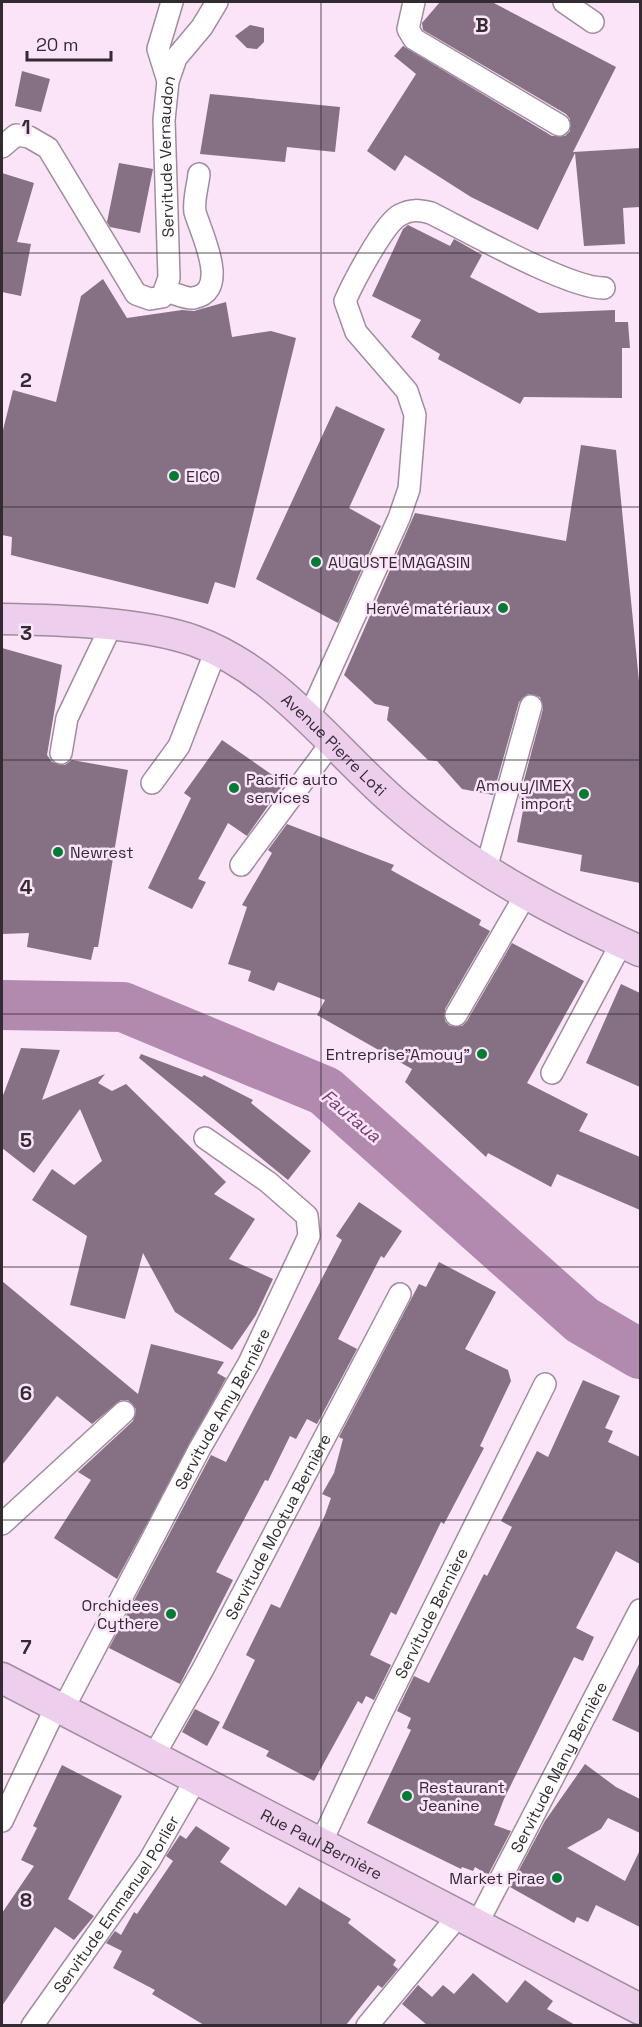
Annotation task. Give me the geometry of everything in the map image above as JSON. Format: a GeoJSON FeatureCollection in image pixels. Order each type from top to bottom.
{"type":"FeatureCollection","features":[{"type":"Feature","properties":{"kind":"main road","name":"Avenue Pierre Loti"},"geometry":{"type":"LineString","coordinates":[[2,619],[111,626],[174,634],[216,650],[256,675],[308,719],[393,801],[438,838],[526,894],[631,946]]}},
{"type":"Feature","properties":{"kind":"main road","name":"Rue Paul Bernière"},"geometry":{"type":"LineString","coordinates":[[2,1678],[640,2010]]}},
{"type":"Feature","properties":{"kind":"street"},"geometry":{"type":"LineString","coordinates":[[168,81],[158,49],[172,2]]}},
{"type":"Feature","properties":{"kind":"street","name":"Servitude Vernaudon"},"geometry":{"type":"LineString","coordinates":[[2,147],[16,135],[29,136],[48,148],[136,294],[150,299],[162,297],[169,279],[164,120],[168,81],[176,58],[202,27],[217,2]]}},
{"type":"Feature","properties":{"kind":"street"},"geometry":{"type":"LineString","coordinates":[[414,2],[408,29],[414,39],[559,125]]}},
{"type":"Feature","properties":{"kind":"street"},"geometry":{"type":"LineString","coordinates":[[564,2],[593,22]]}},
{"type":"Feature","properties":{"kind":"street","name":"Servitude Vernaudon"},"geometry":{"type":"LineString","coordinates":[[166,291],[192,298],[204,294],[213,279],[209,248],[194,209],[199,174]]}},
{"type":"Feature","properties":{"kind":"street"},"geometry":{"type":"LineString","coordinates":[[308,719],[399,518],[409,489],[416,415],[407,391],[356,332],[345,301],[354,280],[387,228],[398,216],[415,209],[431,213],[549,270],[592,288],[604,288]]}},
{"type":"Feature","properties":{"kind":"street"},"geometry":{"type":"LineString","coordinates":[[60,753],[68,718],[111,626]]}},
{"type":"Feature","properties":{"kind":"street"},"geometry":{"type":"LineString","coordinates":[[152,783],[179,746],[216,650]]}},
{"type":"Feature","properties":{"kind":"street"},"geometry":{"type":"LineString","coordinates":[[486,869],[531,706]]}},
{"type":"Feature","properties":{"kind":"street"},"geometry":{"type":"LineString","coordinates":[[241,865],[332,742]]}},
{"type":"Feature","properties":{"kind":"street"},"geometry":{"type":"LineString","coordinates":[[456,1015],[526,894]]}},
{"type":"Feature","properties":{"kind":"street"},"geometry":{"type":"LineString","coordinates":[[552,1073],[631,946]]}},
{"type":"Feature","properties":{"kind":"street","name":"Servitude Amy Bernière"},"geometry":{"type":"LineString","coordinates":[[2,1821],[59,1709],[200,1448],[249,1363],[309,1236],[307,1216],[268,1182],[205,1138]]}},
{"type":"Feature","properties":{"kind":"street","name":"Servitude Mootua Bernière"},"geometry":{"type":"LineString","coordinates":[[153,1757],[203,1669],[400,1294]]}},
{"type":"Feature","properties":{"kind":"street","name":"Servitude Bernière"},"geometry":{"type":"LineString","coordinates":[[321,1843],[386,1704],[545,1384]]}},
{"type":"Feature","properties":{"kind":"street"},"geometry":{"type":"LineString","coordinates":[[2,1524],[124,1412]]}},
{"type":"Feature","properties":{"kind":"street","name":"Servitude Many Bernière"},"geometry":{"type":"LineString","coordinates":[[367,2025],[468,1920],[640,1610]]}},
{"type":"Feature","properties":{"kind":"street","name":"Servitude Emmanuel Porlier"},"geometry":{"type":"LineString","coordinates":[[32,2025],[149,1861],[196,1779]]}},
{"type":"Feature","properties":{"kind":"building"},"geometry":{"type":"Polygon","coordinates":[[[440,2],[492,2],[616,67],[573,152],[640,148],[640,207],[623,208],[625,244],[584,246],[575,153],[538,230],[471,197],[405,155],[395,171],[367,151],[416,74],[394,56],[403,46],[552,136],[565,136],[570,131],[570,119],[566,114],[423,30],[422,23],[440,2]]]}},
{"type":"Feature","properties":{"kind":"building"},"geometry":{"type":"Polygon","coordinates":[[[250,25],[264,28],[264,42],[257,49],[247,48],[235,36],[250,25]]]}},
{"type":"Feature","properties":{"kind":"building"},"geometry":{"type":"Polygon","coordinates":[[[22,71],[50,79],[41,112],[15,106],[22,71]]]}},
{"type":"Feature","properties":{"kind":"building"},"geometry":{"type":"Polygon","coordinates":[[[210,94],[340,107],[335,152],[287,147],[285,162],[200,154],[210,94]]]}},
{"type":"Feature","properties":{"kind":"building"},"geometry":{"type":"Polygon","coordinates":[[[119,163],[153,169],[140,233],[110,227],[107,222],[119,163]]]}},
{"type":"Feature","properties":{"kind":"building"},"geometry":{"type":"Polygon","coordinates":[[[2,173],[34,183],[17,242],[31,244],[21,296],[2,292],[2,173]]]}},
{"type":"Feature","properties":{"kind":"building"},"geometry":{"type":"Polygon","coordinates":[[[408,225],[450,246],[454,239],[482,255],[470,277],[539,313],[615,310],[615,322],[628,322],[630,348],[622,348],[622,398],[524,397],[520,404],[438,359],[440,354],[411,337],[421,320],[372,296],[403,229],[408,225]]]}},
{"type":"Feature","properties":{"kind":"building","name":"EICO"},"geometry":{"type":"Polygon","coordinates":[[[103,279],[127,318],[182,310],[194,311],[226,302],[232,337],[271,331],[296,338],[235,588],[215,582],[208,604],[11,555],[12,537],[2,535],[2,434],[13,390],[56,402],[81,296],[103,279]]]}},
{"type":"Feature","properties":{"kind":"building"},"geometry":{"type":"Polygon","coordinates":[[[336,406],[385,429],[349,508],[381,526],[338,623],[256,579],[336,406]]]}},
{"type":"Feature","properties":{"kind":"building","name":"Hervé matériaux"},"geometry":{"type":"Polygon","coordinates":[[[581,445],[616,450],[640,691],[640,883],[580,871],[582,855],[517,842],[525,800],[519,799],[543,709],[540,697],[528,694],[519,702],[493,795],[462,789],[437,761],[428,760],[387,720],[389,707],[375,704],[344,675],[415,513],[566,541],[581,445]]]}},
{"type":"Feature","properties":{"kind":"building","name":"Newrest"},"geometry":{"type":"Polygon","coordinates":[[[2,648],[62,665],[47,755],[52,762],[65,765],[72,760],[128,770],[98,947],[94,947],[91,960],[27,947],[29,933],[2,934],[2,648]]]}},
{"type":"Feature","properties":{"kind":"building"},"geometry":{"type":"Polygon","coordinates":[[[222,740],[284,783],[247,836],[228,823],[198,879],[206,882],[192,909],[148,888],[191,798],[184,793],[222,740]]]}},
{"type":"Feature","properties":{"kind":"building"},"geometry":{"type":"Polygon","coordinates":[[[287,824],[394,865],[391,870],[481,920],[479,925],[490,931],[445,1009],[445,1021],[450,1026],[462,1026],[467,1021],[512,943],[584,981],[527,1083],[588,1114],[579,1131],[640,1157],[640,1210],[557,1174],[551,1187],[488,1153],[486,1157],[405,1082],[412,1069],[317,1015],[325,1000],[278,982],[274,991],[248,981],[251,971],[228,964],[247,907],[242,905],[272,853],[268,850],[287,824]]]}},
{"type":"Feature","properties":{"kind":"building"},"geometry":{"type":"Polygon","coordinates":[[[621,984],[640,993],[640,1087],[586,1063],[621,984]]]}},
{"type":"Feature","properties":{"kind":"building"},"geometry":{"type":"Polygon","coordinates":[[[21,1048],[60,1050],[42,1100],[105,1074],[98,1083],[112,1091],[126,1084],[226,1182],[214,1194],[255,1219],[229,1259],[273,1279],[256,1315],[232,1350],[175,1312],[143,1253],[125,1319],[70,1305],[87,1236],[32,1200],[52,1169],[74,1185],[102,1161],[80,1109],[34,1173],[2,1148],[2,1098],[21,1048]]]}},
{"type":"Feature","properties":{"kind":"building"},"geometry":{"type":"Polygon","coordinates":[[[141,1054],[202,1077],[204,1075],[253,1100],[251,1103],[311,1151],[288,1180],[139,1058],[141,1054]]]}},
{"type":"Feature","properties":{"kind":"building"},"geometry":{"type":"Polygon","coordinates":[[[359,1202],[402,1231],[384,1258],[381,1256],[338,1339],[357,1349],[317,1424],[307,1419],[296,1439],[290,1436],[268,1481],[265,1480],[216,1572],[233,1580],[180,1684],[109,1648],[211,1455],[226,1462],[342,1240],[336,1236],[359,1202]]]}},
{"type":"Feature","properties":{"kind":"building"},"geometry":{"type":"Polygon","coordinates":[[[439,1262],[496,1292],[465,1349],[508,1370],[511,1381],[480,1446],[484,1448],[444,1524],[441,1522],[396,1615],[391,1612],[370,1655],[391,1665],[374,1700],[366,1696],[362,1704],[358,1701],[314,1781],[266,1756],[269,1751],[222,1728],[255,1660],[246,1655],[271,1604],[280,1608],[325,1515],[331,1498],[322,1494],[334,1473],[343,1439],[339,1437],[419,1284],[426,1287],[439,1262]]]}},
{"type":"Feature","properties":{"kind":"building"},"geometry":{"type":"Polygon","coordinates":[[[2,1281],[138,1394],[151,1344],[224,1362],[217,1373],[226,1378],[117,1579],[54,1538],[91,1480],[78,1472],[133,1421],[136,1409],[128,1400],[121,1400],[92,1424],[57,1396],[2,1465],[2,1281]]]}},
{"type":"Feature","properties":{"kind":"building"},"geometry":{"type":"Polygon","coordinates":[[[583,1380],[620,1396],[605,1428],[613,1431],[608,1442],[640,1457],[640,1564],[616,1551],[576,1628],[594,1637],[583,1661],[574,1657],[504,1799],[494,1825],[511,1831],[488,1875],[475,1867],[473,1871],[462,1867],[461,1869],[367,1823],[411,1730],[407,1728],[411,1718],[397,1711],[414,1676],[429,1683],[484,1574],[487,1576],[512,1527],[501,1521],[537,1451],[548,1457],[583,1380]]]}},
{"type":"Feature","properties":{"kind":"building"},"geometry":{"type":"Polygon","coordinates":[[[640,1662],[640,1733],[612,1720],[640,1662]]]}},
{"type":"Feature","properties":{"kind":"building"},"geometry":{"type":"Polygon","coordinates":[[[195,1709],[220,1722],[207,1746],[182,1732],[195,1709]]]}},
{"type":"Feature","properties":{"kind":"building"},"geometry":{"type":"Polygon","coordinates":[[[585,1764],[616,1787],[640,1799],[640,1833],[608,1818],[601,1829],[567,1848],[625,1881],[640,1850],[640,1927],[596,1905],[588,1922],[577,1917],[574,1923],[510,1887],[545,1821],[585,1764]]]}},
{"type":"Feature","properties":{"kind":"building"},"geometry":{"type":"Polygon","coordinates":[[[62,1765],[122,1796],[68,1899],[94,1916],[74,1940],[55,1927],[2,2006],[2,1913],[34,1866],[21,1860],[37,1828],[33,1826],[62,1765]]]}},
{"type":"Feature","properties":{"kind":"building"},"geometry":{"type":"Polygon","coordinates":[[[196,1826],[230,1848],[220,1862],[286,1906],[299,1887],[351,1919],[348,1923],[396,1960],[393,1965],[398,1969],[382,1988],[378,1985],[346,2025],[204,2025],[152,1994],[155,1990],[113,1968],[122,1951],[106,1943],[115,1931],[121,1935],[134,1912],[137,1914],[173,1861],[166,1856],[180,1835],[186,1839],[196,1826]]]}},
{"type":"Feature","properties":{"kind":"building"},"geometry":{"type":"Polygon","coordinates":[[[473,1973],[507,2003],[525,1980],[553,2001],[547,2009],[575,2025],[427,2025],[402,2004],[418,1985],[432,1997],[443,1985],[454,1994],[473,1973]]]}},
{"type":"Feature","properties":{"kind":"waterway","name":"Fautaua"},"geometry":{"type":"LineString","coordinates":[[2,1005],[123,1007],[325,1091],[582,1320],[640,1354]]}},
{"type":"Feature","properties":{"kind":"place","name":"EICO"},"geometry":{"type":"Point","coordinates":[174,476]}},
{"type":"Feature","properties":{"kind":"place","name":"AUGUSTE MAGASIN"},"geometry":{"type":"Point","coordinates":[316,562]}},
{"type":"Feature","properties":{"kind":"place","name":"Hervé matériaux"},"geometry":{"type":"Point","coordinates":[503,608]}},
{"type":"Feature","properties":{"kind":"place","name":"Pacific auto services"},"geometry":{"type":"Point","coordinates":[234,788]}},
{"type":"Feature","properties":{"kind":"place","name":"Amouy/IMEX import"},"geometry":{"type":"Point","coordinates":[584,794]}},
{"type":"Feature","properties":{"kind":"place","name":"Newrest"},"geometry":{"type":"Point","coordinates":[58,852]}},
{"type":"Feature","properties":{"kind":"place","name":"Entreprise\"Amouy\""},"geometry":{"type":"Point","coordinates":[482,1054]}},
{"type":"Feature","properties":{"kind":"place","name":"Orchidees Cythere"},"geometry":{"type":"Point","coordinates":[171,1614]}},
{"type":"Feature","properties":{"kind":"place","name":"Restaurant Jeanine"},"geometry":{"type":"Point","coordinates":[407,1796]}},
{"type":"Feature","properties":{"kind":"place","name":"Market Pirae"},"geometry":{"type":"Point","coordinates":[557,1878]}}]}
